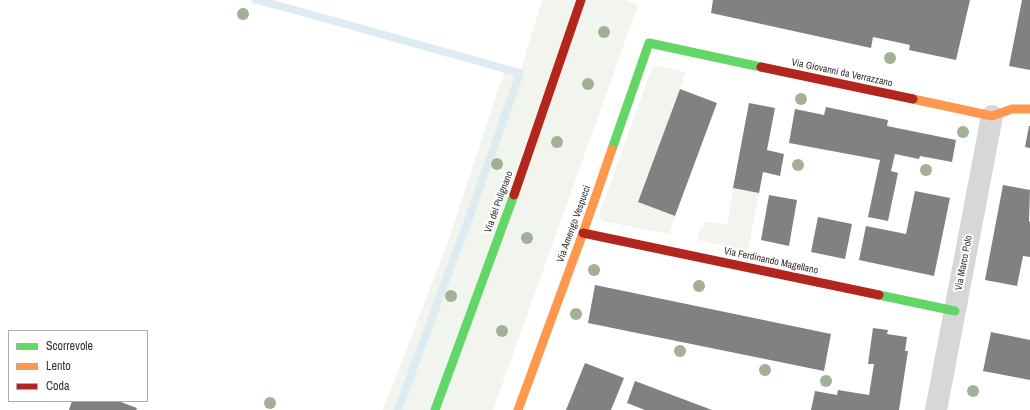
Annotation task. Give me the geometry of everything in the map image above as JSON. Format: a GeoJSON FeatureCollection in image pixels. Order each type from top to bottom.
{"type":"FeatureCollection","features":[{"type":"Feature","properties":{"kind":"street","name":"Via del Pulignano"},"geometry":{"type":"LineString","coordinates":[[435,410],[527,158],[581,0]]}},
{"type":"Feature","properties":{"kind":"street","name":"Via Giovanni da Verrazzano"},"geometry":{"type":"LineString","coordinates":[[649,44],[992,116]]}},
{"type":"Feature","properties":{"kind":"street","name":"Via Amerigo Vespucci"},"geometry":{"type":"LineString","coordinates":[[518,410],[583,233],[649,44]]}},
{"type":"Feature","properties":{"kind":"street"},"geometry":{"type":"LineString","coordinates":[[992,116],[1012,109],[1030,109]]}},
{"type":"Feature","properties":{"kind":"street","name":"Via Marco Polo"},"geometry":{"type":"LineString","coordinates":[[936,410],[992,116]]}},
{"type":"Feature","properties":{"kind":"street","name":"Via Ferdinando Magellano"},"geometry":{"type":"LineString","coordinates":[[583,233],[955,311]]}},
{"type":"Feature","properties":{"kind":"shaded area"},"geometry":{"type":"Polygon","coordinates":[[[542,0],[624,0],[638,5],[493,410],[383,410],[448,242],[505,69],[520,73],[542,0]]]}},
{"type":"Feature","properties":{"kind":"shaded area"},"geometry":{"type":"Polygon","coordinates":[[[653,65],[686,72],[638,202],[675,216],[669,234],[602,221],[599,215],[653,65]]]}},
{"type":"Feature","properties":{"kind":"shaded area"},"geometry":{"type":"Polygon","coordinates":[[[733,188],[759,193],[748,251],[697,240],[700,229],[706,222],[727,225],[733,188]]]}},
{"type":"Feature","properties":{"kind":"building"},"geometry":{"type":"Polygon","coordinates":[[[713,0],[970,0],[956,60],[909,50],[910,45],[873,37],[871,48],[711,13],[713,0]]]}},
{"type":"Feature","properties":{"kind":"building"},"geometry":{"type":"Polygon","coordinates":[[[1022,0],[1030,0],[1030,70],[1009,66],[1022,0]]]}},
{"type":"Feature","properties":{"kind":"building"},"geometry":{"type":"Polygon","coordinates":[[[680,89],[717,103],[675,216],[638,202],[680,89]]]}},
{"type":"Feature","properties":{"kind":"building"},"geometry":{"type":"Polygon","coordinates":[[[749,103],[775,108],[767,150],[784,154],[780,176],[763,172],[759,193],[733,188],[749,103]]]}},
{"type":"Feature","properties":{"kind":"building"},"geometry":{"type":"Polygon","coordinates":[[[826,107],[888,120],[887,126],[956,140],[952,162],[920,156],[919,159],[895,154],[891,171],[898,173],[888,221],[868,217],[880,160],[789,143],[795,109],[824,115],[826,107]]]}},
{"type":"Feature","properties":{"kind":"building"},"geometry":{"type":"Polygon","coordinates":[[[1030,126],[1030,148],[1025,147],[1030,126]]]}},
{"type":"Feature","properties":{"kind":"building"},"geometry":{"type":"Polygon","coordinates":[[[1003,185],[1030,190],[1030,257],[1023,256],[1017,286],[985,280],[1003,185]]]}},
{"type":"Feature","properties":{"kind":"building"},"geometry":{"type":"Polygon","coordinates":[[[915,191],[950,198],[934,276],[859,260],[866,226],[906,234],[915,191]]]}},
{"type":"Feature","properties":{"kind":"building"},"geometry":{"type":"Polygon","coordinates":[[[769,195],[797,200],[789,246],[761,240],[769,195]]]}},
{"type":"Feature","properties":{"kind":"building"},"geometry":{"type":"Polygon","coordinates":[[[818,217],[852,224],[845,259],[811,252],[818,217]]]}},
{"type":"Feature","properties":{"kind":"building"},"geometry":{"type":"Polygon","coordinates":[[[595,285],[831,334],[824,371],[588,323],[595,285]]]}},
{"type":"Feature","properties":{"kind":"building"},"geometry":{"type":"Polygon","coordinates":[[[873,328],[888,330],[887,334],[907,337],[905,351],[908,351],[899,410],[811,410],[815,391],[837,395],[838,390],[869,395],[874,364],[868,364],[873,328]]]}},
{"type":"Feature","properties":{"kind":"building"},"geometry":{"type":"Polygon","coordinates":[[[991,332],[1030,340],[1030,380],[983,371],[991,332]]]}},
{"type":"Feature","properties":{"kind":"building"},"geometry":{"type":"Polygon","coordinates":[[[585,363],[624,378],[611,410],[566,410],[585,363]]]}},
{"type":"Feature","properties":{"kind":"building"},"geometry":{"type":"Polygon","coordinates":[[[635,381],[712,410],[645,410],[627,403],[635,381]]]}},
{"type":"Feature","properties":{"kind":"building"},"geometry":{"type":"Polygon","coordinates":[[[72,402],[121,402],[137,408],[136,410],[69,410],[72,402]]]}},
{"type":"Feature","properties":{"kind":"waterway"},"geometry":{"type":"LineString","coordinates":[[256,0],[520,73],[470,215],[398,410]]}},
{"type":"Feature","properties":{"kind":"traffic: fast"},"geometry":{"type":"LineString","coordinates":[[612,149],[649,43],[761,67]]}},
{"type":"Feature","properties":{"kind":"traffic: fast"},"geometry":{"type":"LineString","coordinates":[[435,410],[514,195]]}},
{"type":"Feature","properties":{"kind":"traffic: fast"},"geometry":{"type":"LineString","coordinates":[[879,295],[955,311]]}},
{"type":"Feature","properties":{"kind":"traffic: slow"},"geometry":{"type":"LineString","coordinates":[[913,99],[992,116],[1012,109],[1030,109]]}},
{"type":"Feature","properties":{"kind":"traffic: slow"},"geometry":{"type":"LineString","coordinates":[[518,410],[612,149]]}},
{"type":"Feature","properties":{"kind":"traffic: jam"},"geometry":{"type":"LineString","coordinates":[[514,195],[581,0]]}},
{"type":"Feature","properties":{"kind":"traffic: jam"},"geometry":{"type":"LineString","coordinates":[[761,67],[913,99]]}},
{"type":"Feature","properties":{"kind":"traffic: jam"},"geometry":{"type":"LineString","coordinates":[[583,233],[879,295]]}}]}
